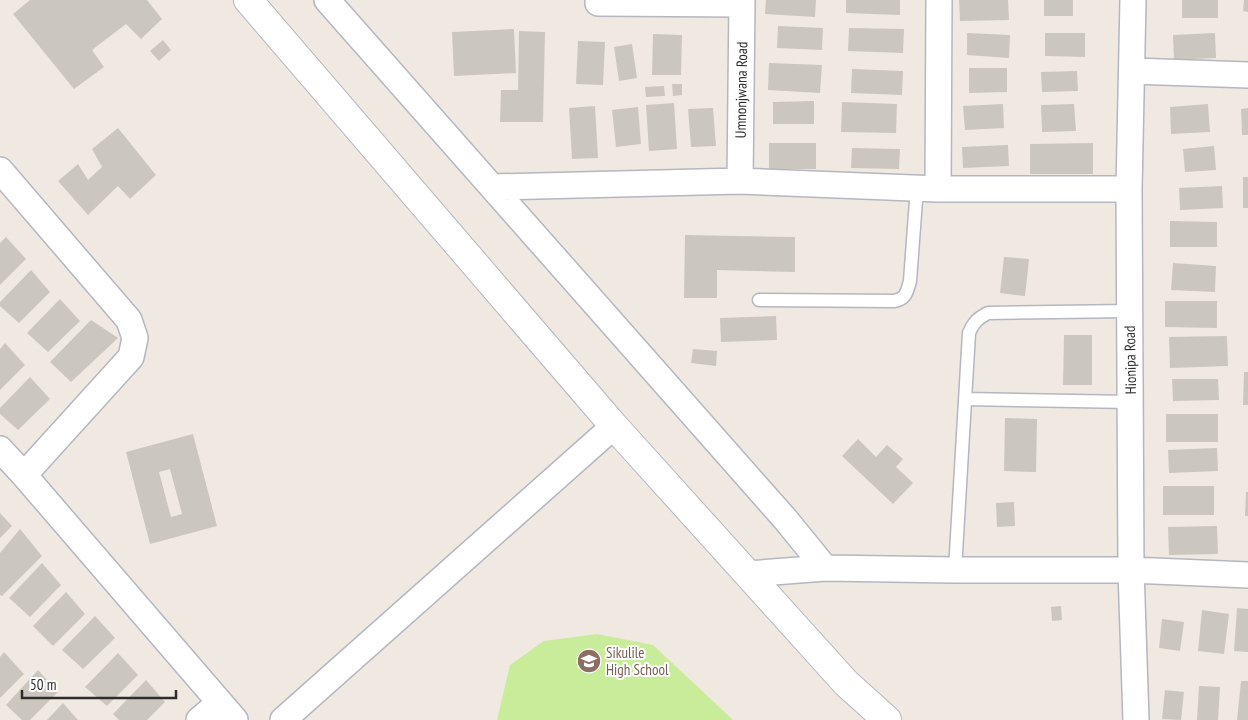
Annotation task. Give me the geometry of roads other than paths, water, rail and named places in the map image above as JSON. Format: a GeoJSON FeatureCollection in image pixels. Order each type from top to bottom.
{"type":"FeatureCollection","features":[{"type":"Feature","properties":{"kind":"street"},"geometry":{"type":"LineString","coordinates":[[248,0],[614,426],[846,683],[887,720]]}},
{"type":"Feature","properties":{"kind":"street"},"geometry":{"type":"LineString","coordinates":[[327,0],[786,520],[825,568]]}},
{"type":"Feature","properties":{"kind":"street"},"geometry":{"type":"LineString","coordinates":[[928,188],[939,0]]}},
{"type":"Feature","properties":{"kind":"street","name":"Hionipa Road"},"geometry":{"type":"LineString","coordinates":[[1133,0],[1133,71],[1129,189],[1131,570],[1136,720]]}},
{"type":"Feature","properties":{"kind":"street"},"geometry":{"type":"LineString","coordinates":[[598,2],[742,2]]}},
{"type":"Feature","properties":{"kind":"street","name":"Umnonjwana Road"},"geometry":{"type":"LineString","coordinates":[[740,181],[742,2]]}},
{"type":"Feature","properties":{"kind":"street"},"geometry":{"type":"LineString","coordinates":[[1133,71],[1248,75]]}},
{"type":"Feature","properties":{"kind":"street"},"geometry":{"type":"LineString","coordinates":[[0,170],[128,320],[135,338],[131,357],[24,474]]}},
{"type":"Feature","properties":{"kind":"street"},"geometry":{"type":"LineString","coordinates":[[494,187],[740,181],[928,188],[1129,189]]}},
{"type":"Feature","properties":{"kind":"street"},"geometry":{"type":"LineString","coordinates":[[283,720],[614,426]]}},
{"type":"Feature","properties":{"kind":"street"},"geometry":{"type":"LineString","coordinates":[[0,449],[24,474],[227,711],[198,720]]}},
{"type":"Feature","properties":{"kind":"street"},"geometry":{"type":"LineString","coordinates":[[748,574],[825,568],[1131,570],[1248,575]]}},
{"type":"Feature","properties":{"kind":"lane"},"geometry":{"type":"LineString","coordinates":[[760,300],[894,301],[904,298],[910,281],[928,188]]}},
{"type":"Feature","properties":{"kind":"lane"},"geometry":{"type":"LineString","coordinates":[[955,570],[969,333],[976,321],[988,313],[1130,311]]}},
{"type":"Feature","properties":{"kind":"lane"},"geometry":{"type":"LineString","coordinates":[[965,399],[1130,402]]}},
{"type":"Feature","properties":{"kind":"place","name":"Sikulile High School"},"geometry":{"type":"Point","coordinates":[589,661]}}]}
